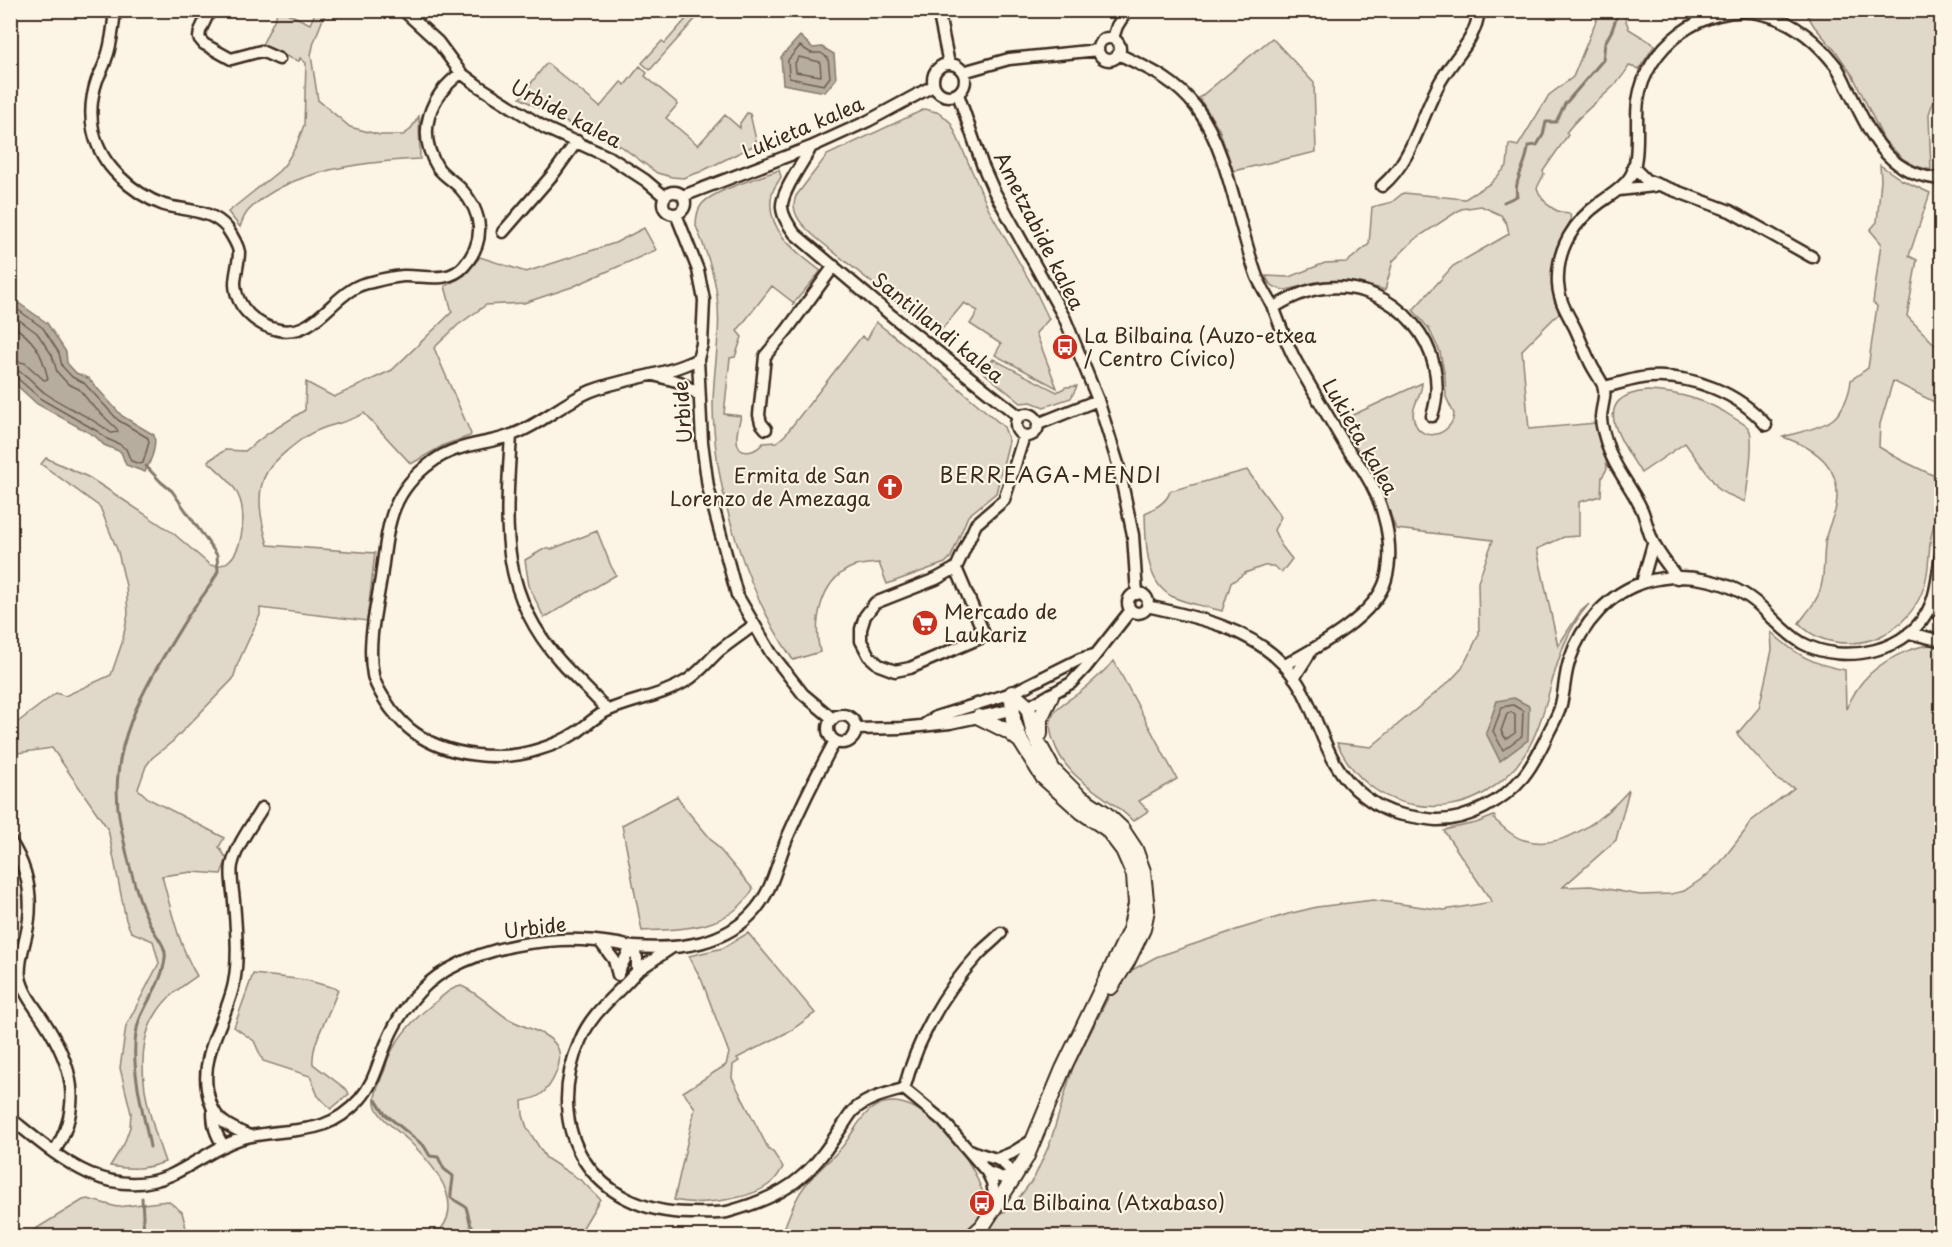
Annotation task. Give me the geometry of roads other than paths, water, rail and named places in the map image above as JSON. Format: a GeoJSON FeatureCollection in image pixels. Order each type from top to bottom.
{"type":"FeatureCollection","features":[{"type":"Feature","properties":{"kind":"street"},"geometry":{"type":"LineString","coordinates":[[115,10],[112,37],[97,81],[91,117],[99,151],[114,171],[142,195],[166,205],[209,215],[227,229],[239,250],[235,285],[239,301],[255,320],[264,326],[279,330],[291,331],[305,327],[351,290],[363,284],[399,277],[441,277],[463,267],[480,232],[478,216],[472,202],[460,187],[446,177],[437,166],[429,147],[427,128],[431,106],[445,85],[461,73]]}},
{"type":"Feature","properties":{"kind":"street"},"geometry":{"type":"LineString","coordinates":[[210,10],[200,31],[199,38],[204,44],[231,59],[261,51],[279,59]]}},
{"type":"Feature","properties":{"kind":"street","name":"Urbide kalea"},"geometry":{"type":"LineString","coordinates":[[403,10],[438,42],[461,73],[536,122],[611,158],[664,196]]}},
{"type":"Feature","properties":{"kind":"street"},"geometry":{"type":"LineString","coordinates":[[938,10],[949,64]]}},
{"type":"Feature","properties":{"kind":"street"},"geometry":{"type":"LineString","coordinates":[[1113,39],[1117,26],[1127,10]]}},
{"type":"Feature","properties":{"kind":"street"},"geometry":{"type":"LineString","coordinates":[[1382,186],[1390,179],[1415,138],[1440,81],[1472,37],[1479,10]]}},
{"type":"Feature","properties":{"kind":"street"},"geometry":{"type":"LineString","coordinates":[[1677,578],[1653,544],[1641,509],[1617,468],[1607,444],[1601,419],[1604,387],[1560,299],[1558,274],[1569,235],[1589,210],[1617,191],[1632,175],[1637,141],[1638,100],[1650,68],[1659,54],[1683,30],[1698,21],[1715,16],[1754,13],[1767,15],[1799,28],[1836,67],[1867,128],[1884,153],[1909,171],[1941,179]]}},
{"type":"Feature","properties":{"kind":"street"},"geometry":{"type":"LineString","coordinates":[[1113,39],[1119,45],[1118,54],[1113,59],[1107,60],[1098,50],[1102,40],[1113,39]]}},
{"type":"Feature","properties":{"kind":"street"},"geometry":{"type":"LineString","coordinates":[[963,72],[1009,59],[1098,50]]}},
{"type":"Feature","properties":{"kind":"street","name":"Lukieta kalea"},"geometry":{"type":"LineString","coordinates":[[1118,54],[1161,74],[1196,108],[1210,129],[1258,278],[1283,335],[1381,505],[1389,544],[1386,579],[1373,604],[1358,618],[1310,652],[1285,665]]}},
{"type":"Feature","properties":{"kind":"street"},"geometry":{"type":"LineString","coordinates":[[954,65],[963,72],[964,86],[954,96],[944,96],[933,86],[933,76],[939,67],[954,65]]}},
{"type":"Feature","properties":{"kind":"street","name":"Lukieta kalea"},"geometry":{"type":"LineString","coordinates":[[683,196],[811,147],[868,121],[933,86]]}},
{"type":"Feature","properties":{"kind":"street","name":"Ametzabide kalea"},"geometry":{"type":"LineString","coordinates":[[958,94],[982,164],[994,191],[1065,320],[1098,400],[1118,464],[1133,535],[1137,594]]}},
{"type":"Feature","properties":{"kind":"street"},"geometry":{"type":"LineString","coordinates":[[503,232],[554,173],[577,141]]}},
{"type":"Feature","properties":{"kind":"street","name":"Santillandi kalea"},"geometry":{"type":"LineString","coordinates":[[811,147],[784,195],[782,207],[785,219],[795,234],[892,316],[1020,417]]}},
{"type":"Feature","properties":{"kind":"street"},"geometry":{"type":"LineString","coordinates":[[1634,167],[1641,177],[1730,211],[1812,257]]}},
{"type":"Feature","properties":{"kind":"street"},"geometry":{"type":"LineString","coordinates":[[1617,191],[1643,186],[1660,186]]}},
{"type":"Feature","properties":{"kind":"street"},"geometry":{"type":"LineString","coordinates":[[673,191],[683,196],[685,207],[676,214],[665,211],[662,204],[664,196],[673,191]]}},
{"type":"Feature","properties":{"kind":"street","name":"Urbide"},"geometry":{"type":"LineString","coordinates":[[676,214],[698,270],[704,300],[698,376],[705,465],[715,516],[737,595],[771,653],[803,694],[833,719]]}},
{"type":"Feature","properties":{"kind":"street"},"geometry":{"type":"LineString","coordinates":[[766,429],[759,415],[765,356],[834,266]]}},
{"type":"Feature","properties":{"kind":"street"},"geometry":{"type":"LineString","coordinates":[[1273,308],[1289,298],[1324,288],[1359,290],[1390,303],[1404,314],[1426,341],[1436,375],[1435,405],[1432,416]]}},
{"type":"Feature","properties":{"kind":"street"},"geometry":{"type":"LineString","coordinates":[[698,359],[650,376],[590,391],[558,407],[524,430],[449,451],[408,483],[394,505],[387,528],[371,648],[373,677],[384,700],[402,723],[416,734],[438,745],[477,755],[518,755],[537,750],[576,733],[607,710],[658,695],[688,680],[719,651],[754,625]]}},
{"type":"Feature","properties":{"kind":"street"},"geometry":{"type":"LineString","coordinates":[[683,366],[698,376]]}},
{"type":"Feature","properties":{"kind":"street"},"geometry":{"type":"LineString","coordinates":[[650,376],[680,382],[699,395]]}},
{"type":"Feature","properties":{"kind":"street"},"geometry":{"type":"LineString","coordinates":[[680,382],[698,376]]}},
{"type":"Feature","properties":{"kind":"street"},"geometry":{"type":"LineString","coordinates":[[1604,387],[1647,377],[1664,376],[1685,379],[1722,392],[1747,407],[1766,425]]}},
{"type":"Feature","properties":{"kind":"street"},"geometry":{"type":"LineString","coordinates":[[1023,436],[1034,434],[1038,424],[1098,400]]}},
{"type":"Feature","properties":{"kind":"street"},"geometry":{"type":"LineString","coordinates":[[1023,436],[1016,428],[1020,417],[1029,415],[1035,418],[1038,424]]}},
{"type":"Feature","properties":{"kind":"street"},"geometry":{"type":"LineString","coordinates":[[511,435],[507,527],[509,553],[516,586],[536,627],[559,660],[607,710]]}},
{"type":"Feature","properties":{"kind":"street"},"geometry":{"type":"LineString","coordinates":[[956,568],[986,636],[910,668],[895,671],[879,666],[869,656],[861,641],[861,629],[865,616],[875,603],[936,579],[956,568],[976,524],[1004,500],[1023,436]]}},
{"type":"Feature","properties":{"kind":"street"},"geometry":{"type":"LineString","coordinates":[[1642,583],[1653,544]]}},
{"type":"Feature","properties":{"kind":"street"},"geometry":{"type":"LineString","coordinates":[[1147,606],[1209,620],[1264,647],[1285,665],[1294,678],[1311,708],[1320,736],[1343,776],[1359,792],[1383,809],[1403,815],[1437,820],[1468,814],[1490,804],[1509,791],[1523,777],[1536,760],[1560,708],[1569,661],[1577,641],[1588,623],[1619,594],[1642,583],[1677,578],[1707,579],[1743,593],[1759,604],[1789,635],[1819,650],[1836,654],[1869,652],[1886,646],[1909,633],[1928,611],[1932,602],[1941,550]]}},
{"type":"Feature","properties":{"kind":"street"},"geometry":{"type":"LineString","coordinates":[[1137,594],[1146,597],[1147,606],[1142,612],[1136,613],[1131,610],[1129,602],[1132,596],[1137,594]]}},
{"type":"Feature","properties":{"kind":"street"},"geometry":{"type":"LineString","coordinates":[[1932,602],[1941,620]]}},
{"type":"Feature","properties":{"kind":"street"},"geometry":{"type":"LineString","coordinates":[[856,729],[891,729],[950,723],[1028,707],[1071,683],[1086,668],[1131,610]]}},
{"type":"Feature","properties":{"kind":"street"},"geometry":{"type":"LineString","coordinates":[[1909,633],[1941,641]]}},
{"type":"Feature","properties":{"kind":"street","name":"Lukieta kalea"},"geometry":{"type":"LineString","coordinates":[[1294,678],[1310,652]]}},
{"type":"Feature","properties":{"kind":"street"},"geometry":{"type":"LineString","coordinates":[[925,724],[936,717],[1012,693],[1080,659],[1094,655]]}},
{"type":"Feature","properties":{"kind":"street"},"geometry":{"type":"LineString","coordinates":[[1012,693],[1028,707],[1034,735],[1053,770],[1079,796],[1105,813],[1121,828],[1135,849],[1147,891],[1147,910],[1143,929],[1127,962],[1077,1042]]}},
{"type":"Feature","properties":{"kind":"street"},"geometry":{"type":"LineString","coordinates":[[1012,693],[1011,710],[1021,742]]}},
{"type":"Feature","properties":{"kind":"street"},"geometry":{"type":"LineString","coordinates":[[1042,748],[1040,719],[1051,696]]}},
{"type":"Feature","properties":{"kind":"street"},"geometry":{"type":"LineString","coordinates":[[845,716],[853,720],[856,729],[851,740],[843,743],[835,741],[828,730],[833,719],[845,716]]}},
{"type":"Feature","properties":{"kind":"street"},"geometry":{"type":"LineString","coordinates":[[972,1236],[982,1227],[996,1207],[1026,1158],[1063,1069],[1130,930],[1136,904],[1134,875],[1123,849],[1107,829],[1082,812],[1049,783],[1021,742],[1009,732],[979,717]]}},
{"type":"Feature","properties":{"kind":"street","name":"Urbide"},"geometry":{"type":"LineString","coordinates":[[206,1155],[250,1136],[309,1130],[326,1125],[358,1102],[374,1078],[386,1043],[408,1005],[429,982],[448,969],[491,952],[525,944],[560,940],[631,947],[674,947],[712,941],[741,924],[769,890],[786,840],[835,741]]}},
{"type":"Feature","properties":{"kind":"street"},"geometry":{"type":"LineString","coordinates":[[224,1146],[227,1138],[219,1127],[213,1110],[208,1094],[206,1072],[208,1056],[229,1004],[234,981],[238,942],[232,865],[242,841],[262,808]]}},
{"type":"Feature","properties":{"kind":"street"},"geometry":{"type":"LineString","coordinates":[[10,841],[23,862],[31,904],[20,975],[24,991],[62,1053],[69,1068],[72,1088],[61,1142],[54,1152]]}},
{"type":"Feature","properties":{"kind":"street"},"geometry":{"type":"LineString","coordinates":[[904,1089],[924,1031],[956,983],[978,955],[1001,933]]}},
{"type":"Feature","properties":{"kind":"street"},"geometry":{"type":"LineString","coordinates":[[601,943],[614,960],[618,973],[617,990]]}},
{"type":"Feature","properties":{"kind":"street"},"geometry":{"type":"LineString","coordinates":[[631,947],[637,958],[637,971]]}},
{"type":"Feature","properties":{"kind":"street"},"geometry":{"type":"LineString","coordinates":[[618,973],[631,947]]}},
{"type":"Feature","properties":{"kind":"street"},"geometry":{"type":"LineString","coordinates":[[674,947],[637,971],[596,1013],[586,1027],[573,1059],[566,1098],[571,1134],[586,1166],[621,1196],[651,1208],[674,1213],[725,1212],[765,1200],[800,1178],[825,1152],[855,1110],[878,1097],[904,1089]]}},
{"type":"Feature","properties":{"kind":"street"},"geometry":{"type":"LineString","coordinates":[[904,1089],[943,1121],[987,1172],[992,1182],[996,1207]]}},
{"type":"Feature","properties":{"kind":"street"},"geometry":{"type":"LineString","coordinates":[[10,1118],[54,1152],[92,1176],[133,1184],[168,1176],[206,1155],[219,1127]]}},
{"type":"Feature","properties":{"kind":"street"},"geometry":{"type":"LineString","coordinates":[[219,1127],[250,1136]]}},
{"type":"Feature","properties":{"kind":"street"},"geometry":{"type":"LineString","coordinates":[[997,1159],[1033,1140]]}},
{"type":"Feature","properties":{"kind":"street"},"geometry":{"type":"LineString","coordinates":[[967,1149],[979,1155],[997,1159],[1007,1165],[1015,1178]]}},
{"type":"Feature","properties":{"kind":"street"},"geometry":{"type":"LineString","coordinates":[[987,1172],[999,1177],[1015,1178]]}},
{"type":"Feature","properties":{"kind":"water"},"geometry":{"type":"Polygon","coordinates":[[[800,36],[813,48],[822,47],[834,54],[836,79],[825,92],[783,84],[781,57],[800,36]]]}},
{"type":"Feature","properties":{"kind":"water"},"geometry":{"type":"Polygon","coordinates":[[[10,297],[47,323],[66,352],[67,363],[76,373],[88,378],[122,416],[154,435],[154,449],[145,472],[126,465],[121,452],[104,445],[95,436],[37,404],[11,380],[10,297]]]}},
{"type":"Feature","properties":{"kind":"water"},"geometry":{"type":"Polygon","coordinates":[[[1514,698],[1529,706],[1528,740],[1500,761],[1486,733],[1497,701],[1514,698]]]}},
{"type":"Feature","properties":{"kind":"waterway"},"geometry":{"type":"LineString","coordinates":[[1504,202],[1517,196],[1517,184],[1528,146],[1537,145],[1543,135],[1546,122],[1556,122],[1565,104],[1603,60],[1605,43],[1619,10]]}},
{"type":"Feature","properties":{"kind":"waterway"},"geometry":{"type":"LineString","coordinates":[[146,466],[172,491],[217,555],[218,571],[188,616],[146,688],[134,713],[119,766],[117,793],[128,861],[146,915],[165,954],[161,975],[142,1013],[136,1035],[137,1084],[150,1147]]}},
{"type":"Feature","properties":{"kind":"waterway"},"geometry":{"type":"LineString","coordinates":[[376,1100],[385,1114],[424,1146],[430,1156],[438,1157],[444,1169],[453,1176],[451,1198],[466,1207],[471,1226],[487,1236]]}},
{"type":"Feature","properties":{"kind":"waterway"},"geometry":{"type":"LineString","coordinates":[[142,1198],[144,1236]]}},
{"type":"Feature","properties":{"kind":"place","name":"La Bilbaina (Auzo-etxea / Centro Cívico)"},"geometry":{"type":"Point","coordinates":[1065,347]}},
{"type":"Feature","properties":{"kind":"place","name":"Ermita de San Lorenzo de Amezaga"},"geometry":{"type":"Point","coordinates":[890,487]}},
{"type":"Feature","properties":{"kind":"place","name":"Mercado de Laukariz"},"geometry":{"type":"Point","coordinates":[925,623]}},
{"type":"Feature","properties":{"kind":"place","name":"La Bilbaina (Atxabaso)"},"geometry":{"type":"Point","coordinates":[982,1203]}},
{"type":"Feature","properties":{"kind":"district","name":"BERREAGA-MENDI"},"geometry":{"type":"Point","coordinates":[1051,476]}}]}
